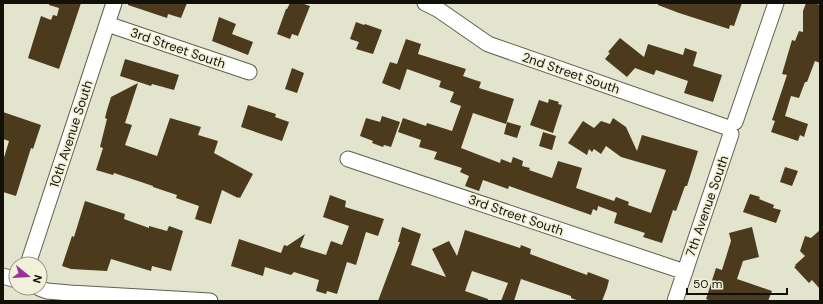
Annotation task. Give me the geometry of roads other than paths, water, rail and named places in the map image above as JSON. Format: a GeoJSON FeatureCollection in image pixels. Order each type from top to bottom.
{"type":"FeatureCollection","features":[{"type":"Feature","properties":{"kind":"street","name":"10th Avenue South"},"geometry":{"type":"LineString","coordinates":[[31,256],[114,3]]}},
{"type":"Feature","properties":{"kind":"street","name":"2nd Street South"},"geometry":{"type":"LineString","coordinates":[[425,3],[439,10],[488,44],[731,128]]}},
{"type":"Feature","properties":{"kind":"street","name":"7th Avenue South"},"geometry":{"type":"LineString","coordinates":[[675,301],[731,128],[776,3]]}},
{"type":"Feature","properties":{"kind":"street","name":"3rd Street South"},"geometry":{"type":"LineString","coordinates":[[107,24],[249,72]]}},
{"type":"Feature","properties":{"kind":"street","name":"3rd Street South"},"geometry":{"type":"LineString","coordinates":[[348,159],[685,272]]}},
{"type":"Feature","properties":{"kind":"street"},"geometry":{"type":"LineString","coordinates":[[48,291],[210,301]]}}]}
